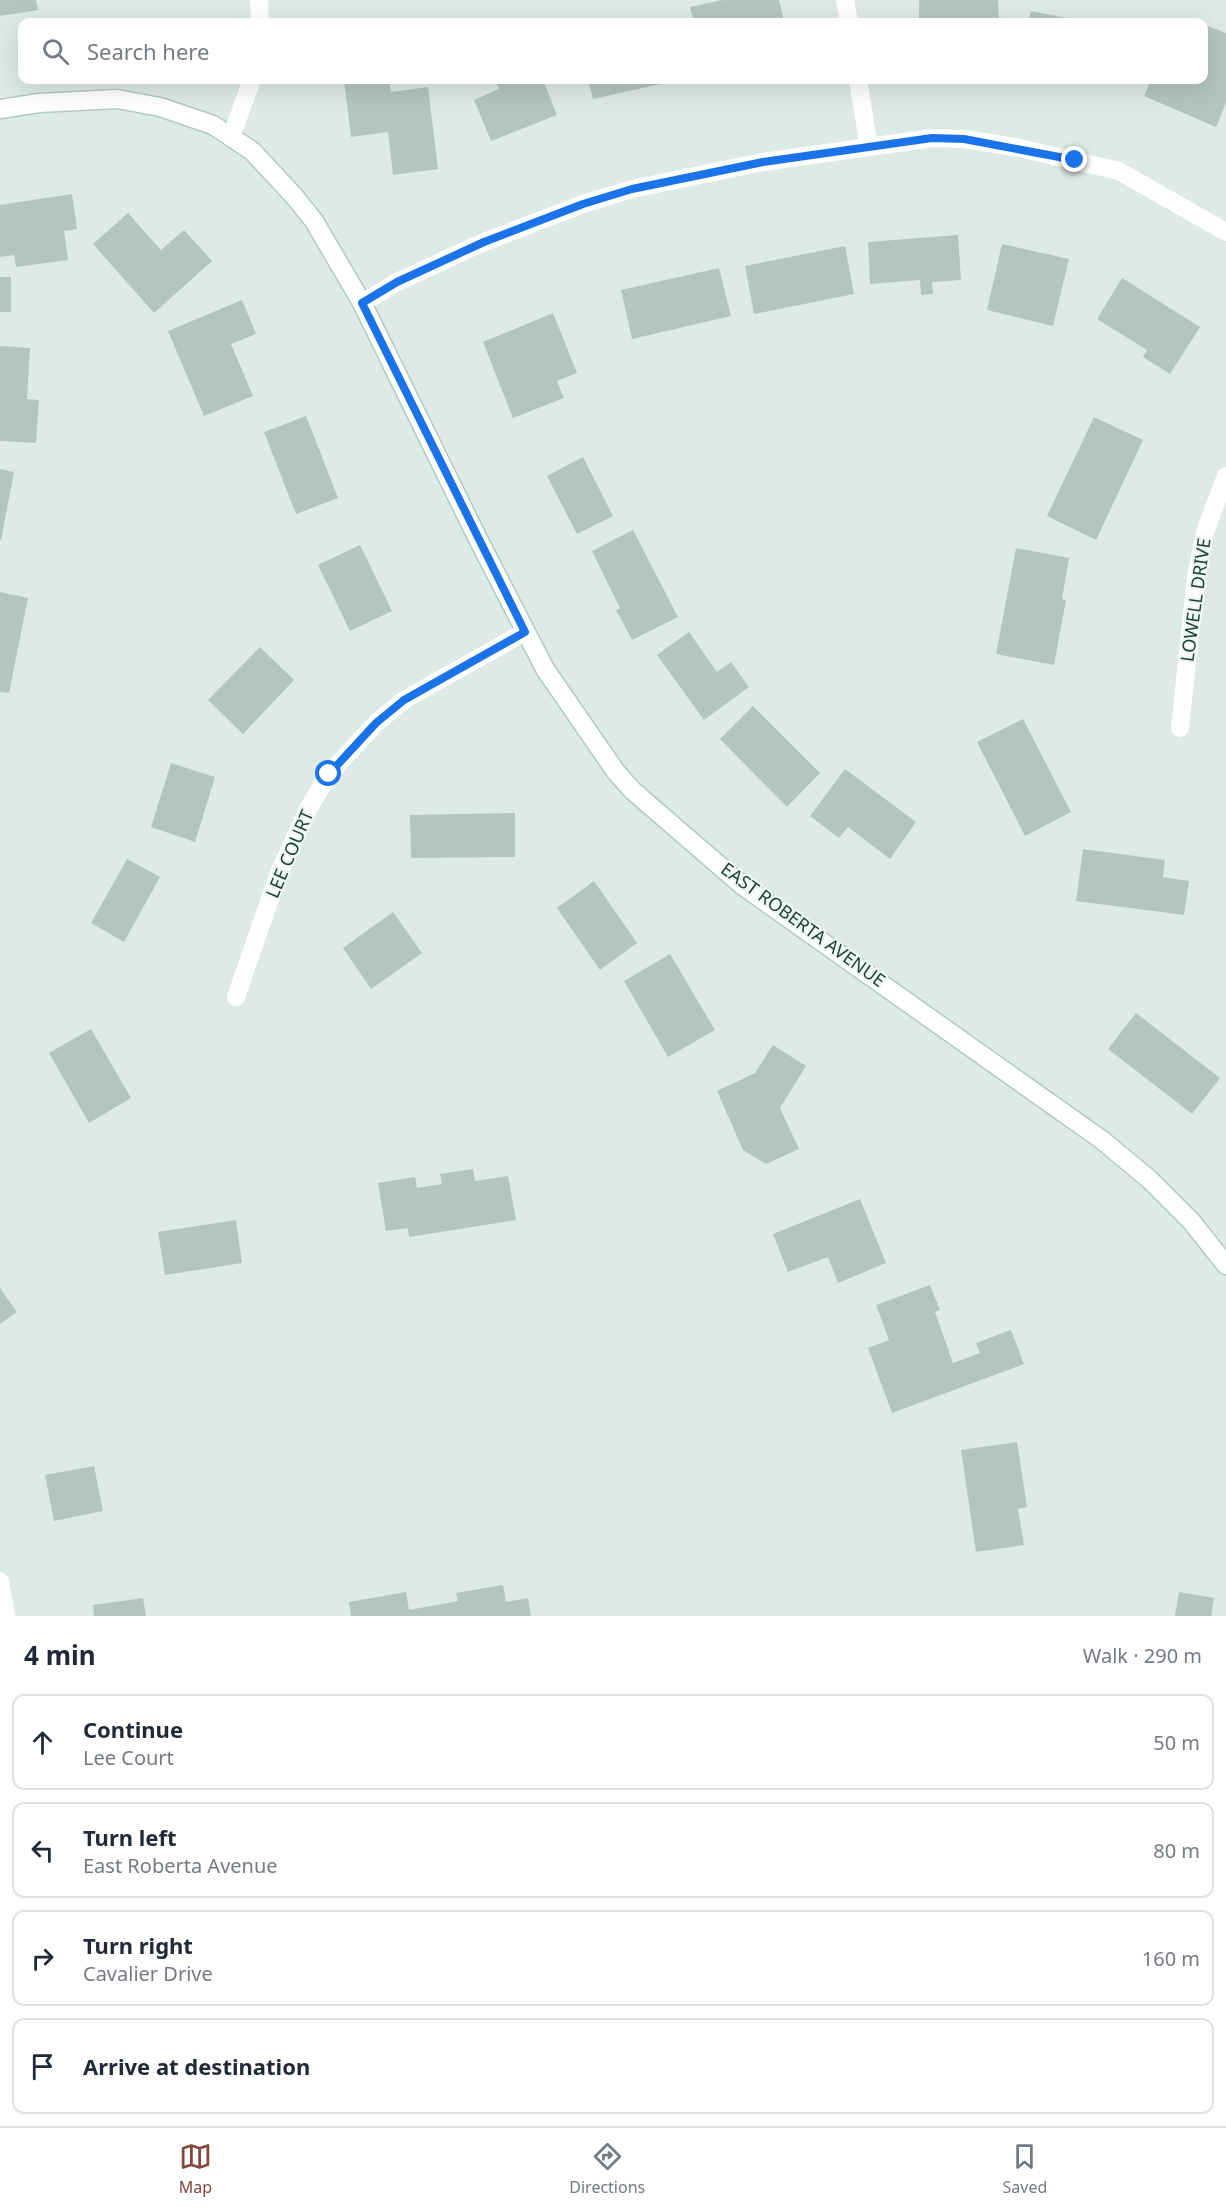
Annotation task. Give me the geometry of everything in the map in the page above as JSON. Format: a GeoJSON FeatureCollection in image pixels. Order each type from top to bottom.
{"type":"FeatureCollection","features":[{"type":"Feature","properties":{"kind":"street"},"geometry":{"type":"LineString","coordinates":[[259,0],[260,18]]}},
{"type":"Feature","properties":{"kind":"street"},"geometry":{"type":"LineString","coordinates":[[845,0],[848,18]]}},
{"type":"Feature","properties":{"kind":"street"},"geometry":{"type":"LineString","coordinates":[[231,137],[251,84]]}},
{"type":"Feature","properties":{"kind":"street"},"geometry":{"type":"LineString","coordinates":[[859,84],[869,147]]}},
{"type":"Feature","properties":{"kind":"street","name":"EAST ROBERTA AVENUE"},"geometry":{"type":"LineString","coordinates":[[0,109],[39,103],[117,99],[160,107],[213,125],[252,151],[314,221],[362,303],[545,669],[579,722],[616,772],[633,791],[743,886],[1102,1140],[1150,1180],[1191,1221],[1226,1265]]}},
{"type":"Feature","properties":{"kind":"street"},"geometry":{"type":"LineString","coordinates":[[362,303],[397,282],[484,242],[632,189],[763,162],[932,138],[964,139],[1075,160],[1119,171],[1226,232]]}},
{"type":"Feature","properties":{"kind":"street","name":"LOWELL DRIVE"},"geometry":{"type":"LineString","coordinates":[[1180,728],[1196,577],[1206,532],[1226,476]]}},
{"type":"Feature","properties":{"kind":"street","name":"LEE COURT"},"geometry":{"type":"LineString","coordinates":[[236,997],[279,873],[308,809],[329,774],[376,723],[404,700],[525,632]]}},
{"type":"Feature","properties":{"kind":"street"},"geometry":{"type":"LineString","coordinates":[[0,1581],[6,1616]]}},
{"type":"Feature","properties":{"kind":"building"},"geometry":{"type":"Polygon","coordinates":[[[0,0],[36,0],[38,10],[0,16],[0,0]]]}},
{"type":"Feature","properties":{"kind":"building"},"geometry":{"type":"Polygon","coordinates":[[[722,0],[779,0],[783,18],[693,18],[690,7],[722,0]]]}},
{"type":"Feature","properties":{"kind":"building"},"geometry":{"type":"Polygon","coordinates":[[[919,0],[998,0],[999,18],[919,18],[919,0]]]}},
{"type":"Feature","properties":{"kind":"building"},"geometry":{"type":"Polygon","coordinates":[[[1031,11],[1067,18],[1029,18],[1031,11]]]}},
{"type":"Feature","properties":{"kind":"building"},"geometry":{"type":"Polygon","coordinates":[[[1208,26],[1226,33],[1226,103],[1216,127],[1144,96],[1149,84],[1208,84],[1208,26]]]}},
{"type":"Feature","properties":{"kind":"building"},"geometry":{"type":"Polygon","coordinates":[[[344,84],[390,84],[391,92],[428,87],[438,169],[393,175],[388,132],[351,137],[344,84]]]}},
{"type":"Feature","properties":{"kind":"building"},"geometry":{"type":"Polygon","coordinates":[[[497,84],[545,84],[557,115],[491,141],[474,100],[499,89],[497,84]]]}},
{"type":"Feature","properties":{"kind":"building"},"geometry":{"type":"Polygon","coordinates":[[[589,84],[661,84],[593,99],[589,84]]]}},
{"type":"Feature","properties":{"kind":"building"},"geometry":{"type":"Polygon","coordinates":[[[72,194],[77,229],[64,231],[68,260],[16,267],[14,255],[0,257],[0,205],[72,194]]]}},
{"type":"Feature","properties":{"kind":"building"},"geometry":{"type":"Polygon","coordinates":[[[128,213],[161,250],[184,230],[212,261],[154,313],[93,244],[128,213]]]}},
{"type":"Feature","properties":{"kind":"building"},"geometry":{"type":"Polygon","coordinates":[[[958,235],[961,280],[932,282],[933,294],[921,295],[920,280],[870,284],[868,242],[958,235]]]}},
{"type":"Feature","properties":{"kind":"building"},"geometry":{"type":"Polygon","coordinates":[[[1002,244],[1069,259],[1053,326],[987,310],[1002,244]]]}},
{"type":"Feature","properties":{"kind":"building"},"geometry":{"type":"Polygon","coordinates":[[[845,246],[854,294],[754,314],[745,266],[845,246]]]}},
{"type":"Feature","properties":{"kind":"building"},"geometry":{"type":"Polygon","coordinates":[[[719,268],[731,316],[632,339],[621,290],[719,268]]]}},
{"type":"Feature","properties":{"kind":"building"},"geometry":{"type":"Polygon","coordinates":[[[0,277],[11,277],[11,312],[0,312],[0,277]]]}},
{"type":"Feature","properties":{"kind":"building"},"geometry":{"type":"Polygon","coordinates":[[[1122,278],[1200,327],[1170,374],[1143,357],[1147,350],[1097,319],[1122,278]]]}},
{"type":"Feature","properties":{"kind":"building"},"geometry":{"type":"Polygon","coordinates":[[[242,300],[256,334],[231,344],[253,396],[204,416],[168,331],[242,300]]]}},
{"type":"Feature","properties":{"kind":"building"},"geometry":{"type":"Polygon","coordinates":[[[553,313],[577,373],[557,381],[564,398],[513,418],[483,342],[553,313]]]}},
{"type":"Feature","properties":{"kind":"building"},"geometry":{"type":"Polygon","coordinates":[[[0,346],[30,348],[27,399],[39,400],[36,443],[0,441],[0,346]]]}},
{"type":"Feature","properties":{"kind":"building"},"geometry":{"type":"Polygon","coordinates":[[[306,416],[338,498],[296,514],[264,432],[306,416]]]}},
{"type":"Feature","properties":{"kind":"building"},"geometry":{"type":"Polygon","coordinates":[[[1094,417],[1143,440],[1096,540],[1047,516],[1094,417]]]}},
{"type":"Feature","properties":{"kind":"building"},"geometry":{"type":"Polygon","coordinates":[[[583,457],[613,516],[577,534],[547,476],[583,457]]]}},
{"type":"Feature","properties":{"kind":"building"},"geometry":{"type":"Polygon","coordinates":[[[0,469],[14,472],[1,540],[0,540],[0,469]]]}},
{"type":"Feature","properties":{"kind":"building"},"geometry":{"type":"Polygon","coordinates":[[[633,530],[678,617],[632,640],[616,610],[620,608],[592,551],[633,530]]]}},
{"type":"Feature","properties":{"kind":"building"},"geometry":{"type":"Polygon","coordinates":[[[360,545],[392,611],[350,631],[318,565],[360,545]]]}},
{"type":"Feature","properties":{"kind":"building"},"geometry":{"type":"Polygon","coordinates":[[[1016,548],[1069,558],[1062,599],[1066,600],[1054,665],[996,654],[1016,548]]]}},
{"type":"Feature","properties":{"kind":"building"},"geometry":{"type":"Polygon","coordinates":[[[0,592],[28,598],[9,693],[0,692],[0,592]]]}},
{"type":"Feature","properties":{"kind":"building"},"geometry":{"type":"Polygon","coordinates":[[[689,632],[717,672],[731,662],[749,687],[704,720],[657,655],[689,632]]]}},
{"type":"Feature","properties":{"kind":"building"},"geometry":{"type":"Polygon","coordinates":[[[260,647],[294,680],[243,734],[208,700],[260,647]]]}},
{"type":"Feature","properties":{"kind":"building"},"geometry":{"type":"Polygon","coordinates":[[[753,706],[820,773],[787,807],[720,739],[753,706]]]}},
{"type":"Feature","properties":{"kind":"building"},"geometry":{"type":"Polygon","coordinates":[[[1023,719],[1071,812],[1025,836],[977,742],[1023,719]]]}},
{"type":"Feature","properties":{"kind":"building"},"geometry":{"type":"Polygon","coordinates":[[[171,763],[215,777],[195,842],[151,827],[171,763]]]}},
{"type":"Feature","properties":{"kind":"building"},"geometry":{"type":"Polygon","coordinates":[[[845,769],[916,822],[890,859],[848,827],[839,838],[810,816],[845,769]]]}},
{"type":"Feature","properties":{"kind":"building"},"geometry":{"type":"Polygon","coordinates":[[[515,813],[515,857],[411,858],[410,815],[515,813]]]}},
{"type":"Feature","properties":{"kind":"building"},"geometry":{"type":"Polygon","coordinates":[[[1083,849],[1165,860],[1163,877],[1189,881],[1184,915],[1076,901],[1083,849]]]}},
{"type":"Feature","properties":{"kind":"building"},"geometry":{"type":"Polygon","coordinates":[[[127,859],[160,877],[124,942],[91,923],[127,859]]]}},
{"type":"Feature","properties":{"kind":"building"},"geometry":{"type":"Polygon","coordinates":[[[594,881],[637,943],[600,970],[557,908],[594,881]]]}},
{"type":"Feature","properties":{"kind":"building"},"geometry":{"type":"Polygon","coordinates":[[[393,912],[422,953],[371,989],[343,948],[393,912]]]}},
{"type":"Feature","properties":{"kind":"building"},"geometry":{"type":"Polygon","coordinates":[[[670,954],[715,1030],[668,1057],[624,981],[670,954]]]}},
{"type":"Feature","properties":{"kind":"building"},"geometry":{"type":"Polygon","coordinates":[[[1136,1013],[1220,1078],[1192,1114],[1108,1049],[1136,1013]]]}},
{"type":"Feature","properties":{"kind":"building"},"geometry":{"type":"Polygon","coordinates":[[[91,1029],[131,1098],[89,1123],[49,1053],[91,1029]]]}},
{"type":"Feature","properties":{"kind":"building"},"geometry":{"type":"Polygon","coordinates":[[[773,1045],[806,1066],[780,1108],[799,1149],[766,1164],[743,1150],[717,1091],[755,1073],[773,1045]]]}},
{"type":"Feature","properties":{"kind":"building"},"geometry":{"type":"Polygon","coordinates":[[[473,1169],[475,1181],[508,1176],[516,1220],[409,1237],[408,1228],[386,1231],[378,1183],[415,1177],[417,1188],[442,1184],[440,1174],[473,1169]]]}},
{"type":"Feature","properties":{"kind":"building"},"geometry":{"type":"Polygon","coordinates":[[[860,1199],[886,1263],[838,1283],[828,1257],[788,1272],[773,1234],[860,1199]]]}},
{"type":"Feature","properties":{"kind":"building"},"geometry":{"type":"Polygon","coordinates":[[[236,1220],[242,1263],[165,1275],[158,1232],[236,1220]]]}},
{"type":"Feature","properties":{"kind":"building"},"geometry":{"type":"Polygon","coordinates":[[[930,1285],[940,1310],[935,1312],[953,1363],[980,1353],[976,1343],[1011,1330],[1024,1364],[892,1413],[868,1348],[889,1340],[876,1305],[930,1285]]]}},
{"type":"Feature","properties":{"kind":"building"},"geometry":{"type":"Polygon","coordinates":[[[0,1288],[17,1312],[0,1324],[0,1288]]]}},
{"type":"Feature","properties":{"kind":"building"},"geometry":{"type":"Polygon","coordinates":[[[1017,1442],[1027,1507],[1018,1509],[1024,1545],[976,1552],[961,1450],[1017,1442]]]}},
{"type":"Feature","properties":{"kind":"building"},"geometry":{"type":"Polygon","coordinates":[[[94,1466],[103,1511],[54,1521],[45,1475],[94,1466]]]}},
{"type":"Feature","properties":{"kind":"building"},"geometry":{"type":"Polygon","coordinates":[[[503,1585],[506,1602],[528,1598],[531,1616],[351,1616],[349,1602],[406,1592],[409,1610],[458,1601],[456,1593],[503,1585]]]}},
{"type":"Feature","properties":{"kind":"building"},"geometry":{"type":"Polygon","coordinates":[[[1179,1592],[1214,1598],[1211,1616],[1175,1616],[1179,1592]]]}},
{"type":"Feature","properties":{"kind":"building"},"geometry":{"type":"Polygon","coordinates":[[[143,1598],[146,1616],[94,1616],[93,1605],[143,1598]]]}},
{"type":"Feature","properties":{"kind":"route"},"geometry":{"type":"LineString","coordinates":[[329,774],[376,723],[404,700],[525,632],[362,303],[397,282],[484,242],[583,204],[632,189],[763,162],[932,138],[964,139],[1075,160]]}}]}
